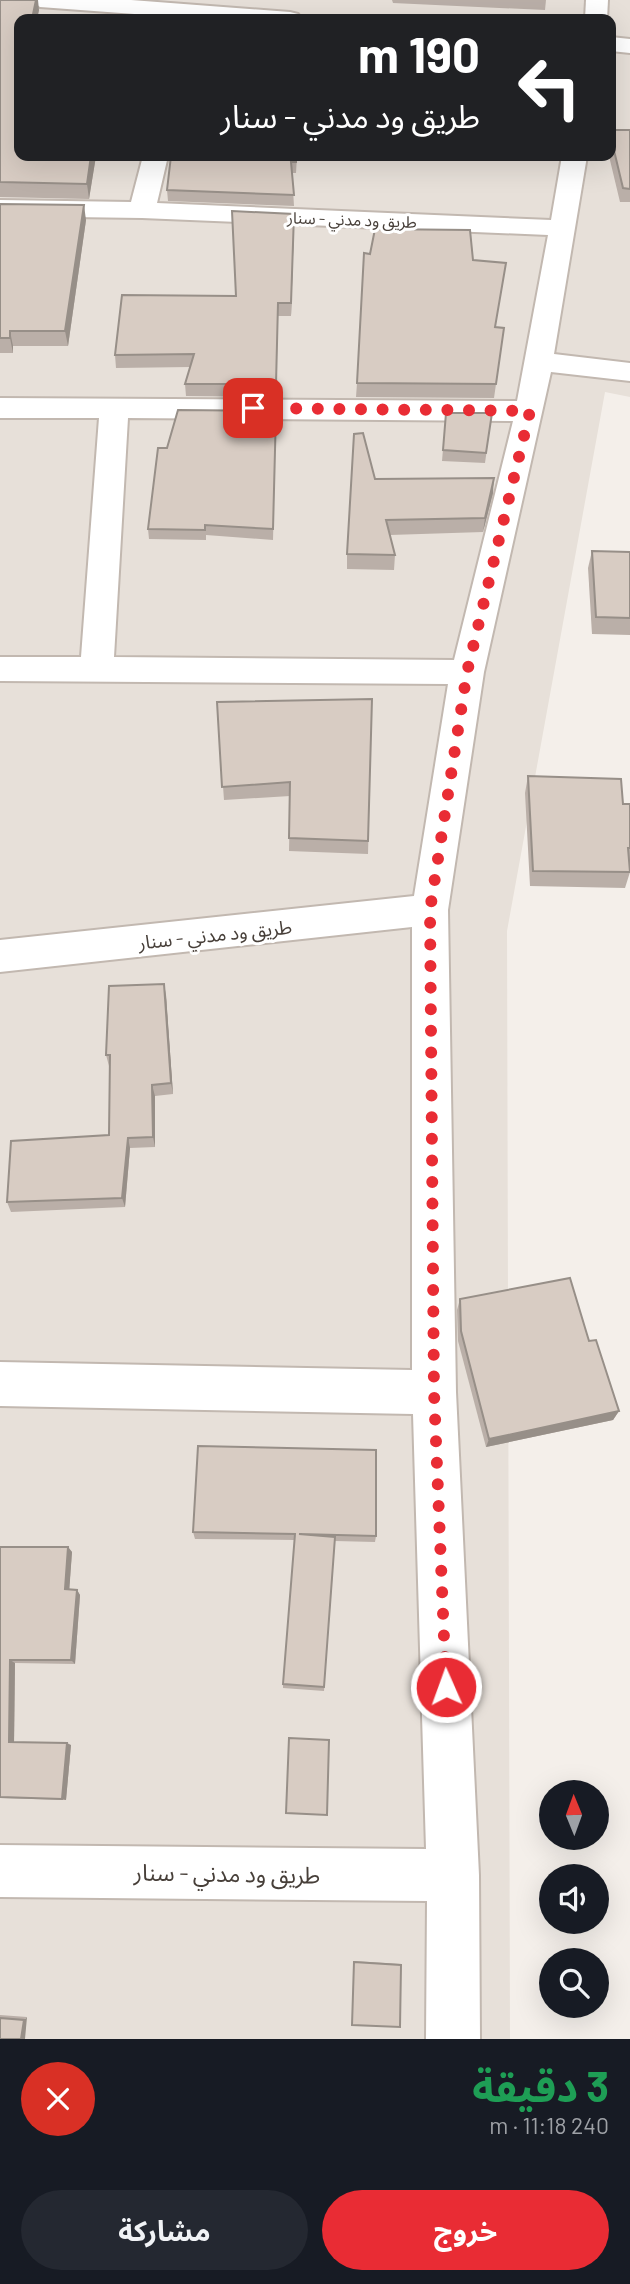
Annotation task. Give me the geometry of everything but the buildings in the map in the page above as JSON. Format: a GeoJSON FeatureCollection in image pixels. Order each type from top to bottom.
{"type":"FeatureCollection","features":[{"type":"Feature","properties":{"kind":"street"},"geometry":{"type":"LineString","coordinates":[[40,0],[232,14]]}},
{"type":"Feature","properties":{"kind":"street"},"geometry":{"type":"LineString","coordinates":[[142,210],[154,161]]}},
{"type":"Feature","properties":{"kind":"street"},"geometry":{"type":"LineString","coordinates":[[453,2039],[453,1875],[434,1392],[430,910],[467,672],[530,411],[574,161]]}},
{"type":"Feature","properties":{"kind":"street","name":"طريق ود مدني - سنار"},"geometry":{"type":"LineString","coordinates":[[0,208],[142,210],[562,228]]}},
{"type":"Feature","properties":{"kind":"street"},"geometry":{"type":"LineString","coordinates":[[538,361],[630,372]]}},
{"type":"Feature","properties":{"kind":"street"},"geometry":{"type":"LineString","coordinates":[[97,668],[114,407]]}},
{"type":"Feature","properties":{"kind":"street"},"geometry":{"type":"LineString","coordinates":[[0,408],[530,411]]}},
{"type":"Feature","properties":{"kind":"street"},"geometry":{"type":"LineString","coordinates":[[0,669],[467,672]]}},
{"type":"Feature","properties":{"kind":"street","name":"طريق ود مدني - سنار"},"geometry":{"type":"LineString","coordinates":[[0,957],[430,910]]}},
{"type":"Feature","properties":{"kind":"street"},"geometry":{"type":"LineString","coordinates":[[0,1384],[434,1392]]}},
{"type":"Feature","properties":{"kind":"street","name":"طريق ود مدني - سنار"},"geometry":{"type":"LineString","coordinates":[[0,1871],[453,1875]]}},
{"type":"Feature","properties":{"kind":"shaded area"},"geometry":{"type":"Polygon","coordinates":[[[0,0],[630,0],[630,397],[605,392],[507,931],[510,2039],[0,2039],[0,0]]]}},
{"type":"Feature","properties":{"kind":"route"},"geometry":{"type":"LineString","coordinates":[[253,408],[530,411],[467,672],[430,910],[434,1392],[446,1687]]}}]}
